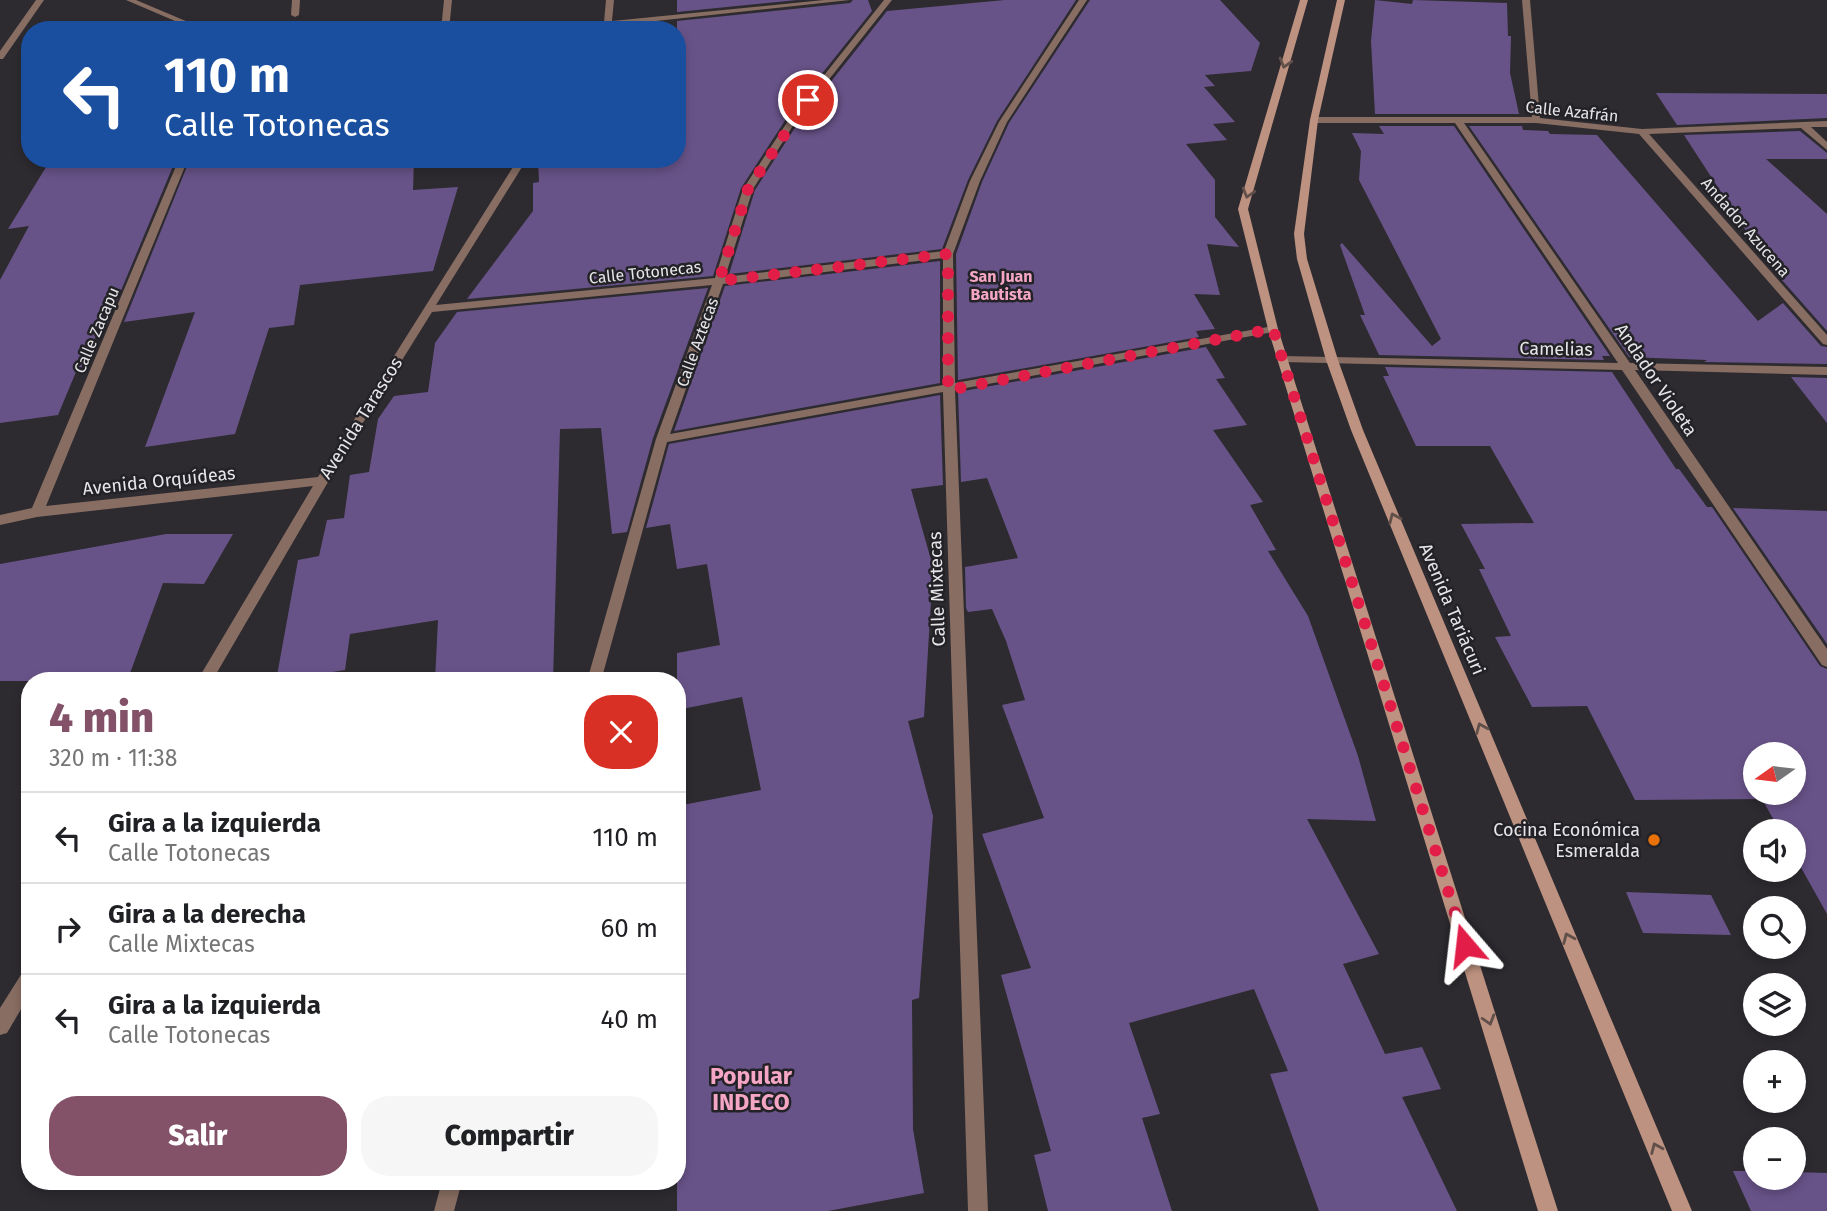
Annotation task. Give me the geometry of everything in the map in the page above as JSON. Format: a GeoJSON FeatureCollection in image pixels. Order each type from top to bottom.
{"type":"FeatureCollection","features":[{"type":"Feature","properties":{"kind":"street"},"geometry":{"type":"LineString","coordinates":[[25,21],[40,0]]}},
{"type":"Feature","properties":{"kind":"street"},"geometry":{"type":"LineString","coordinates":[[130,0],[181,21]]}},
{"type":"Feature","properties":{"kind":"street"},"geometry":{"type":"LineString","coordinates":[[295,15],[296,0]]}},
{"type":"Feature","properties":{"kind":"street"},"geometry":{"type":"LineString","coordinates":[[446,21],[447,0]]}},
{"type":"Feature","properties":{"kind":"street"},"geometry":{"type":"LineString","coordinates":[[607,21],[610,0]]}},
{"type":"Feature","properties":{"kind":"street"},"geometry":{"type":"LineString","coordinates":[[652,21],[846,0]]}},
{"type":"Feature","properties":{"kind":"street","name":"Calle Aztecas"},"geometry":{"type":"LineString","coordinates":[[597,672],[662,439],[719,281],[748,189],[793,120],[888,0]]}},
{"type":"Feature","properties":{"kind":"street","name":"Calle Mixtecas"},"geometry":{"type":"LineString","coordinates":[[978,1211],[948,390],[948,254],[975,181],[1003,122],[1083,0]]}},
{"type":"Feature","properties":{"kind":"street"},"geometry":{"type":"LineString","coordinates":[[1304,0],[1243,209],[1273,329],[1548,1211]]}},
{"type":"Feature","properties":{"kind":"street","name":"Avenida Tariácuri"},"geometry":{"type":"LineString","coordinates":[[1341,0],[1314,120],[1300,234],[1302,260],[1332,360],[1357,430],[1682,1211]]}},
{"type":"Feature","properties":{"kind":"street"},"geometry":{"type":"LineString","coordinates":[[1526,0],[1535,120]]}},
{"type":"Feature","properties":{"kind":"street"},"geometry":{"type":"LineString","coordinates":[[0,57],[21,27]]}},
{"type":"Feature","properties":{"kind":"street","name":"Andador Violeta"},"geometry":{"type":"LineString","coordinates":[[1457,119],[1827,661]]}},
{"type":"Feature","properties":{"kind":"street","name":"Calle Azafrán"},"geometry":{"type":"LineString","coordinates":[[1314,120],[1535,120],[1642,132],[1827,124]]}},
{"type":"Feature","properties":{"kind":"street"},"geometry":{"type":"LineString","coordinates":[[1802,124],[1827,147]]}},
{"type":"Feature","properties":{"kind":"street","name":"Andador Azucena"},"geometry":{"type":"LineString","coordinates":[[1642,132],[1827,342]]}},
{"type":"Feature","properties":{"kind":"street","name":"Calle Zacapu"},"geometry":{"type":"LineString","coordinates":[[37,512],[180,168]]}},
{"type":"Feature","properties":{"kind":"street","name":"Avenida Tarascos"},"geometry":{"type":"LineString","coordinates":[[209,672],[322,481],[517,168]]}},
{"type":"Feature","properties":{"kind":"street","name":"Calle Totonecas"},"geometry":{"type":"LineString","coordinates":[[428,309],[719,281],[948,254]]}},
{"type":"Feature","properties":{"kind":"street"},"geometry":{"type":"LineString","coordinates":[[662,439],[948,390],[1273,329]]}},
{"type":"Feature","properties":{"kind":"street","name":"Camelias"},"geometry":{"type":"LineString","coordinates":[[1283,359],[1827,371]]}},
{"type":"Feature","properties":{"kind":"street","name":"Avenida Orquídeas"},"geometry":{"type":"LineString","coordinates":[[0,520],[37,512],[322,481]]}},
{"type":"Feature","properties":{"kind":"street"},"geometry":{"type":"LineString","coordinates":[[0,1027],[21,991]]}},
{"type":"Feature","properties":{"kind":"street"},"geometry":{"type":"LineString","coordinates":[[444,1211],[450,1190]]}},
{"type":"Feature","properties":{"kind":"building"},"geometry":{"type":"Polygon","coordinates":[[[677,0],[797,0],[677,12],[677,0]]]}},
{"type":"Feature","properties":{"kind":"building"},"geometry":{"type":"Polygon","coordinates":[[[853,0],[868,0],[872,11],[788,116],[741,188],[713,276],[467,299],[533,211],[533,183],[539,182],[538,168],[686,168],[686,21],[677,21],[850,3],[853,0]]]}},
{"type":"Feature","properties":{"kind":"building"},"geometry":{"type":"Polygon","coordinates":[[[1005,0],[1076,0],[997,121],[968,180],[942,249],[729,274],[755,190],[798,123],[887,11],[1005,0]]]}},
{"type":"Feature","properties":{"kind":"building"},"geometry":{"type":"Polygon","coordinates":[[[1090,0],[1220,0],[1260,43],[1251,71],[1205,75],[1215,86],[1204,87],[1235,122],[1213,124],[1227,140],[1186,144],[1215,180],[1215,217],[1239,247],[1207,244],[1220,295],[1194,294],[1215,329],[1196,331],[1199,337],[958,380],[956,254],[982,182],[1009,123],[1090,0]]]}},
{"type":"Feature","properties":{"kind":"building"},"geometry":{"type":"Polygon","coordinates":[[[1375,0],[1412,4],[1413,0],[1507,3],[1508,36],[1511,36],[1510,73],[1519,114],[1375,114],[1371,41],[1375,0]]]}},
{"type":"Feature","properties":{"kind":"building"},"geometry":{"type":"Polygon","coordinates":[[[1656,93],[1827,94],[1827,118],[1677,125],[1656,93]]]}},
{"type":"Feature","properties":{"kind":"building"},"geometry":{"type":"Polygon","coordinates":[[[1379,126],[1454,126],[1610,356],[1602,356],[1604,360],[1379,355],[1360,315],[1365,315],[1340,245],[1342,243],[1432,346],[1441,339],[1359,180],[1361,151],[1352,133],[1384,134],[1379,126]]]}},
{"type":"Feature","properties":{"kind":"building"},"geometry":{"type":"Polygon","coordinates":[[[1469,126],[1522,126],[1523,130],[1548,131],[1550,134],[1597,135],[1758,321],[1783,303],[1821,346],[1827,347],[1827,364],[1704,362],[1707,360],[1629,357],[1469,126]]]}},
{"type":"Feature","properties":{"kind":"building"},"geometry":{"type":"Polygon","coordinates":[[[1800,131],[1827,153],[1827,159],[1766,159],[1827,214],[1827,331],[1767,263],[1684,135],[1800,131]]]}},
{"type":"Feature","properties":{"kind":"building"},"geometry":{"type":"Polygon","coordinates":[[[45,168],[172,168],[107,324],[101,325],[82,367],[78,367],[58,415],[0,423],[0,280],[29,226],[8,229],[45,168]]]}},
{"type":"Feature","properties":{"kind":"building"},"geometry":{"type":"Polygon","coordinates":[[[186,168],[414,168],[413,190],[458,187],[433,271],[300,285],[294,325],[269,328],[235,434],[145,447],[195,312],[124,322],[186,168]]]}},
{"type":"Feature","properties":{"kind":"building"},"geometry":{"type":"Polygon","coordinates":[[[940,261],[940,383],[674,431],[725,286],[940,261]]]}},
{"type":"Feature","properties":{"kind":"building"},"geometry":{"type":"Polygon","coordinates":[[[708,288],[653,438],[627,532],[612,534],[601,428],[560,429],[553,672],[435,672],[438,620],[350,634],[345,670],[278,672],[298,560],[319,556],[327,520],[344,518],[350,475],[369,472],[378,419],[394,396],[428,392],[435,343],[457,312],[708,288]]]}},
{"type":"Feature","properties":{"kind":"building"},"geometry":{"type":"Polygon","coordinates":[[[1206,347],[1225,378],[1216,379],[1247,425],[1213,430],[1263,502],[1250,505],[1276,550],[1268,551],[1308,616],[1358,756],[1376,821],[1307,819],[1379,954],[1343,964],[1385,1054],[1422,1047],[1441,1089],[1402,1097],[1457,1211],[1319,1211],[1270,1074],[1288,1071],[1254,989],[1129,1023],[1160,1114],[1142,1118],[1172,1211],[1048,1211],[1034,1155],[1051,1151],[1001,975],[1031,968],[982,834],[1044,818],[1002,705],[1025,700],[1006,641],[992,609],[968,612],[966,608],[965,567],[1018,558],[987,478],[961,482],[958,392],[1206,347]]]}},
{"type":"Feature","properties":{"kind":"building"},"geometry":{"type":"Polygon","coordinates":[[[1385,367],[1612,372],[1676,469],[1679,469],[1707,507],[1712,507],[1820,666],[1827,669],[1827,914],[1806,876],[1806,819],[1773,819],[1765,805],[1806,805],[1806,742],[1743,742],[1743,799],[1635,800],[1587,706],[1532,707],[1495,637],[1511,636],[1479,569],[1485,569],[1461,524],[1534,523],[1490,446],[1416,446],[1383,376],[1389,376],[1385,367]]]}},
{"type":"Feature","properties":{"kind":"building"},"geometry":{"type":"Polygon","coordinates":[[[1791,377],[1827,378],[1827,423],[1791,377]]]}},
{"type":"Feature","properties":{"kind":"building"},"geometry":{"type":"Polygon","coordinates":[[[940,395],[943,485],[911,489],[933,567],[924,717],[908,721],[933,816],[919,998],[912,1000],[913,1129],[924,1193],[828,1211],[677,1211],[677,1190],[686,1190],[686,804],[761,790],[742,697],[686,708],[686,672],[677,672],[677,653],[720,645],[707,564],[677,569],[670,524],[646,528],[669,444],[940,395]]]}},
{"type":"Feature","properties":{"kind":"building"},"geometry":{"type":"Polygon","coordinates":[[[1733,508],[1827,511],[1827,644],[1733,508]]]}},
{"type":"Feature","properties":{"kind":"building"},"geometry":{"type":"Polygon","coordinates":[[[166,534],[233,534],[204,584],[163,583],[130,672],[21,672],[21,681],[0,681],[0,564],[166,534]]]}},
{"type":"Feature","properties":{"kind":"building"},"geometry":{"type":"Polygon","coordinates":[[[1626,892],[1711,895],[1731,935],[1643,933],[1626,892]]]}},
{"type":"Feature","properties":{"kind":"building"},"geometry":{"type":"Polygon","coordinates":[[[1733,1171],[1743,1171],[1743,1190],[1806,1190],[1806,1172],[1827,1173],[1827,1211],[1751,1211],[1733,1171]]]}},
{"type":"Feature","properties":{"kind":"place","name":"Cocina Económica Esmeralda"},"geometry":{"type":"Point","coordinates":[1654,840]}},
{"type":"Feature","properties":{"kind":"district","name":"San Juan Bautista"},"geometry":{"type":"Point","coordinates":[1001,285]}},
{"type":"Feature","properties":{"kind":"district","name":"Popular INDECO"},"geometry":{"type":"Point","coordinates":[751,1089]}},
{"type":"Feature","properties":{"kind":"route"},"geometry":{"type":"LineString","coordinates":[[808,100],[748,189],[719,281],[948,254],[948,390],[1273,329],[1465,945]]}}]}
